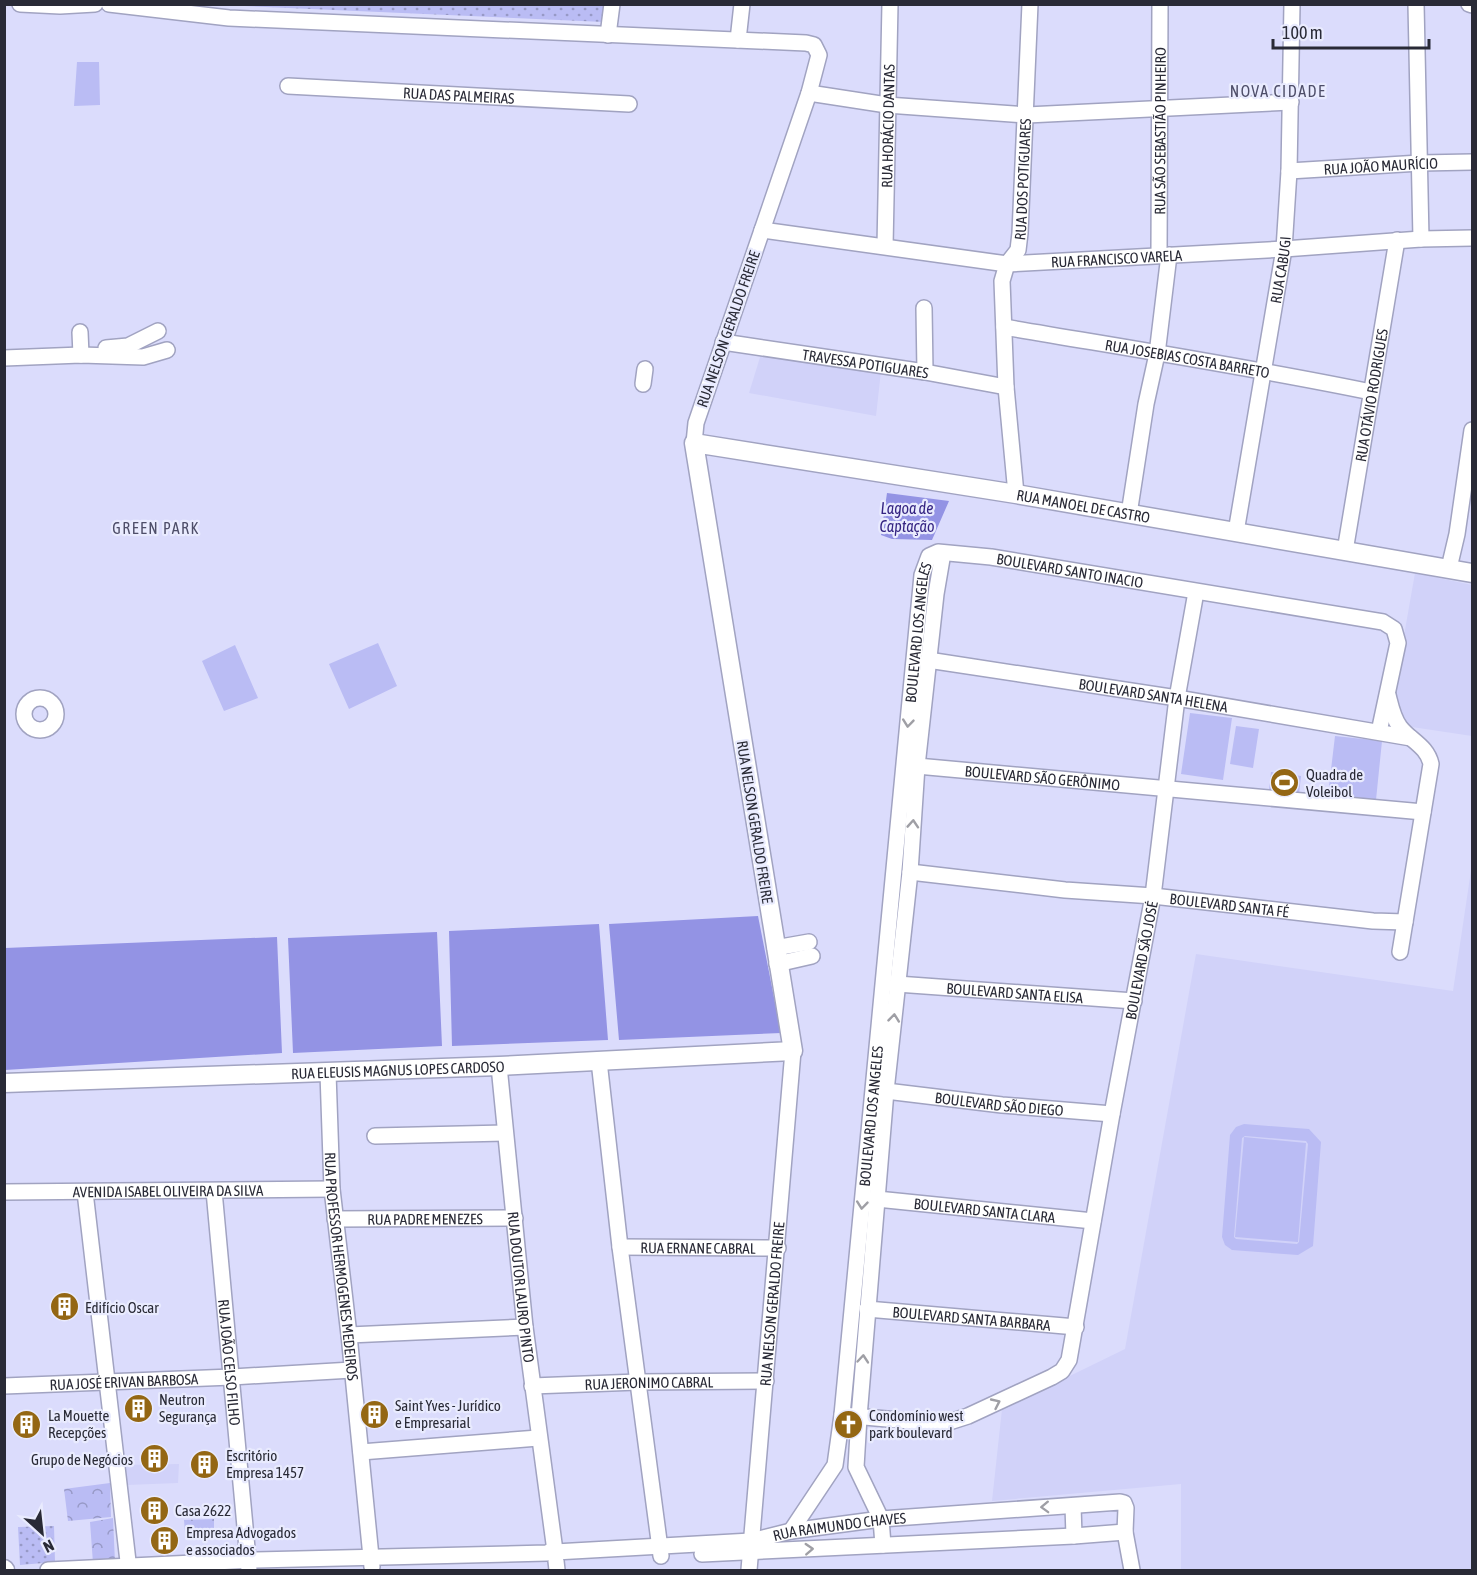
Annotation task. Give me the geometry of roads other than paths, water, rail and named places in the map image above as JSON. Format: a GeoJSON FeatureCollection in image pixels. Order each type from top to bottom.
{"type":"FeatureCollection","features":[{"type":"Feature","properties":{"kind":"main road","name":"RUA MANOEL DE CASTRO"},"geometry":{"type":"LineString","coordinates":[[694,443],[1016,494],[1473,573]]}},
{"type":"Feature","properties":{"kind":"main road","name":"RUA NELSON GERALDO FREIRE"},"geometry":{"type":"LineString","coordinates":[[694,443],[793,1051]]}},
{"type":"Feature","properties":{"kind":"main road","name":"RUA ELEUSIS MAGNUS LOPES CARDOSO"},"geometry":{"type":"LineString","coordinates":[[4,1083],[499,1066],[793,1051]]}},
{"type":"Feature","properties":{"kind":"street"},"geometry":{"type":"LineString","coordinates":[[20,4],[60,6],[95,4]]}},
{"type":"Feature","properties":{"kind":"street"},"geometry":{"type":"LineString","coordinates":[[109,4],[229,18],[738,40],[742,4]]}},
{"type":"Feature","properties":{"kind":"street"},"geometry":{"type":"LineString","coordinates":[[608,35],[612,4]]}},
{"type":"Feature","properties":{"kind":"street","name":"RUA HORÁCIO DANTAS"},"geometry":{"type":"LineString","coordinates":[[885,246],[890,4]]}},
{"type":"Feature","properties":{"kind":"street","name":"RUA DOS POTIGUARES"},"geometry":{"type":"LineString","coordinates":[[1016,494],[1006,387],[1002,282],[1007,264],[1016,254],[1019,245],[1027,115],[1030,4]]}},
{"type":"Feature","properties":{"kind":"street","name":"RUA SÃO SEBASTIÃO PINHEIRO"},"geometry":{"type":"LineString","coordinates":[[1129,514],[1146,404],[1157,354],[1164,255],[1160,4]]}},
{"type":"Feature","properties":{"kind":"street","name":"RUA CABUGI"},"geometry":{"type":"LineString","coordinates":[[1236,532],[1284,249],[1289,171],[1292,4]]}},
{"type":"Feature","properties":{"kind":"street"},"geometry":{"type":"LineString","coordinates":[[1416,4],[1421,239]]}},
{"type":"Feature","properties":{"kind":"street","name":"RUA NELSON GERALDO FREIRE"},"geometry":{"type":"LineString","coordinates":[[694,443],[696,423],[809,93],[819,55],[814,45],[806,43],[738,40]]}},
{"type":"Feature","properties":{"kind":"street","name":"RUA DAS PALMEIRAS"},"geometry":{"type":"LineString","coordinates":[[288,86],[629,104]]}},
{"type":"Feature","properties":{"kind":"street"},"geometry":{"type":"LineString","coordinates":[[809,93],[887,105],[1027,115],[1291,102]]}},
{"type":"Feature","properties":{"kind":"street","name":"RUA JOÃO MAURÍCIO"},"geometry":{"type":"LineString","coordinates":[[1289,171],[1473,162]]}},
{"type":"Feature","properties":{"kind":"street","name":"RUA FRANCISCO VARELA"},"geometry":{"type":"LineString","coordinates":[[762,230],[1007,264],[1284,249],[1397,240],[1473,238]]}},
{"type":"Feature","properties":{"kind":"street","name":"RUA OTÁVIO RODRIGUES"},"geometry":{"type":"LineString","coordinates":[[1345,551],[1397,240]]}},
{"type":"Feature","properties":{"kind":"street"},"geometry":{"type":"LineString","coordinates":[[924,308],[925,372]]}},
{"type":"Feature","properties":{"kind":"street","name":"RUA JOSEBIAS COSTA BARRETO"},"geometry":{"type":"LineString","coordinates":[[1004,327],[1265,370],[1371,392]]}},
{"type":"Feature","properties":{"kind":"street"},"geometry":{"type":"LineString","coordinates":[[4,350],[81,344],[111,348],[124,347],[136,344],[158,331]]}},
{"type":"Feature","properties":{"kind":"street","name":"TRAVESSA POTIGUARES"},"geometry":{"type":"LineString","coordinates":[[723,342],[925,372],[1006,387]]}},
{"type":"Feature","properties":{"kind":"street"},"geometry":{"type":"LineString","coordinates":[[4,358],[81,344],[143,357],[167,350]]}},
{"type":"Feature","properties":{"kind":"street"},"geometry":{"type":"LineString","coordinates":[[1449,568],[1457,534],[1473,430]]}},
{"type":"Feature","properties":{"kind":"street","name":"BOULEVARD LOS ANGELES"},"geometry":{"type":"LineString","coordinates":[[898,908],[910,872],[917,766],[928,660],[926,560],[933,553],[943,553]]}},
{"type":"Feature","properties":{"kind":"street","name":"BOULEVARD SANTO INACIO"},"geometry":{"type":"LineString","coordinates":[[943,553],[991,557],[1196,592]]}},
{"type":"Feature","properties":{"kind":"street"},"geometry":{"type":"LineString","coordinates":[[1196,592],[1388,624],[1394,629],[1398,643],[1379,732]]}},
{"type":"Feature","properties":{"kind":"street","name":"BOULEVARD SÃO JOSÉ"},"geometry":{"type":"LineString","coordinates":[[842,1415],[943,1424],[968,1416],[1062,1371],[1070,1360],[1112,1114],[1153,896],[1168,789],[1177,699],[1196,592]]}},
{"type":"Feature","properties":{"kind":"street","name":"BOULEVARD LOS ANGELES"},"geometry":{"type":"LineString","coordinates":[[791,1531],[835,1465],[873,1165],[928,593]]}},
{"type":"Feature","properties":{"kind":"street","name":"BOULEVARD SANTA HELENA"},"geometry":{"type":"LineString","coordinates":[[928,660],[1411,738]]}},
{"type":"Feature","properties":{"kind":"street"},"geometry":{"type":"LineString","coordinates":[[1388,692],[1394,718],[1411,738],[1425,749],[1431,764],[1400,952]]}},
{"type":"Feature","properties":{"kind":"street","name":"BOULEVARD SÃO GERÔNIMO"},"geometry":{"type":"LineString","coordinates":[[917,766],[1168,789]]}},
{"type":"Feature","properties":{"kind":"street"},"geometry":{"type":"LineString","coordinates":[[1168,789],[1423,812]]}},
{"type":"Feature","properties":{"kind":"street","name":"BOULEVARD SANTA FÉ"},"geometry":{"type":"LineString","coordinates":[[910,872],[1065,890],[1153,896],[1373,921],[1405,922]]}},
{"type":"Feature","properties":{"kind":"street"},"geometry":{"type":"LineString","coordinates":[[776,956],[810,949]]}},
{"type":"Feature","properties":{"kind":"street","name":"BOULEVARD LOS ANGELES"},"geometry":{"type":"LineString","coordinates":[[877,1125],[886,1091],[897,984],[893,950]]}},
{"type":"Feature","properties":{"kind":"street","name":"BOULEVARD SANTA ELISA"},"geometry":{"type":"LineString","coordinates":[[897,984],[1134,1001]]}},
{"type":"Feature","properties":{"kind":"street","name":"RUA NELSON GERALDO FREIRE"},"geometry":{"type":"LineString","coordinates":[[749,1570],[793,1051]]}},
{"type":"Feature","properties":{"kind":"street"},"geometry":{"type":"LineString","coordinates":[[599,1061],[620,1247],[661,1551]]}},
{"type":"Feature","properties":{"kind":"street","name":"RUA DOUTOR LAURO PINTO"},"geometry":{"type":"LineString","coordinates":[[499,1066],[525,1327],[548,1506],[552,1559]]}},
{"type":"Feature","properties":{"kind":"street","name":"RUA PROFESSOR HERMOGENES MEDEIROS"},"geometry":{"type":"LineString","coordinates":[[328,1072],[332,1189],[372,1562]]}},
{"type":"Feature","properties":{"kind":"street","name":"BOULEVARD SÃO DIEGO"},"geometry":{"type":"LineString","coordinates":[[886,1091],[1002,1105],[1112,1114]]}},
{"type":"Feature","properties":{"kind":"street"},"geometry":{"type":"LineString","coordinates":[[375,1136],[506,1133]]}},
{"type":"Feature","properties":{"kind":"street","name":"BOULEVARD LOS ANGELES"},"geometry":{"type":"LineString","coordinates":[[873,1165],[877,1199],[856,1467],[881,1519],[883,1545]]}},
{"type":"Feature","properties":{"kind":"street","name":"AVENIDA ISABEL OLIVEIRA DA SILVA"},"geometry":{"type":"LineString","coordinates":[[4,1192],[332,1189]]}},
{"type":"Feature","properties":{"kind":"street","name":"RUA JOÃO CELSO FILHO"},"geometry":{"type":"LineString","coordinates":[[214,1191],[253,1567]]}},
{"type":"Feature","properties":{"kind":"street"},"geometry":{"type":"LineString","coordinates":[[85,1192],[129,1568]]}},
{"type":"Feature","properties":{"kind":"street","name":"BOULEVARD SANTA CLARA"},"geometry":{"type":"LineString","coordinates":[[877,1199],[1093,1221]]}},
{"type":"Feature","properties":{"kind":"street","name":"RUA PADRE MENEZES"},"geometry":{"type":"LineString","coordinates":[[335,1219],[515,1218]]}},
{"type":"Feature","properties":{"kind":"street","name":"RUA ERNANE CABRAL"},"geometry":{"type":"LineString","coordinates":[[620,1247],[778,1248]]}},
{"type":"Feature","properties":{"kind":"street","name":"BOULEVARD SANTA BARBARA"},"geometry":{"type":"LineString","coordinates":[[867,1310],[1076,1326]]}},
{"type":"Feature","properties":{"kind":"street"},"geometry":{"type":"LineString","coordinates":[[349,1335],[478,1324],[525,1327]]}},
{"type":"Feature","properties":{"kind":"street","name":"RUA JOSÉ ERIVAN BARBOSA"},"geometry":{"type":"LineString","coordinates":[[4,1386],[352,1370]]}},
{"type":"Feature","properties":{"kind":"street","name":"RUA JERONIMO CABRAL"},"geometry":{"type":"LineString","coordinates":[[532,1386],[766,1381]]}},
{"type":"Feature","properties":{"kind":"street"},"geometry":{"type":"LineString","coordinates":[[361,1452],[538,1438]]}},
{"type":"Feature","properties":{"kind":"street"},"geometry":{"type":"LineString","coordinates":[[835,1465],[856,1467]]}},
{"type":"Feature","properties":{"kind":"street","name":"RUA RAIMUNDO CHAVES"},"geometry":{"type":"LineString","coordinates":[[48,1570],[552,1559],[751,1547],[883,1545],[1074,1536],[1125,1532],[1126,1508],[1124,1503],[1118,1502],[881,1519],[791,1531],[751,1547]]}},
{"type":"Feature","properties":{"kind":"street"},"geometry":{"type":"LineString","coordinates":[[1073,1506],[1074,1536]]}},
{"type":"Feature","properties":{"kind":"street"},"geometry":{"type":"LineString","coordinates":[[981,1512],[986,1540]]}},
{"type":"Feature","properties":{"kind":"street"},"geometry":{"type":"LineString","coordinates":[[1125,1532],[1132,1570]]}},
{"type":"Feature","properties":{"kind":"water","name":"Lagoa de Captação"},"geometry":{"type":"Polygon","coordinates":[[[887,493],[949,501],[932,540],[892,539],[881,535],[887,493]]]}},
{"type":"Feature","properties":{"kind":"water"},"geometry":{"type":"Polygon","coordinates":[[[758,916],[781,1033],[619,1040],[609,924],[758,916]]]}},
{"type":"Feature","properties":{"kind":"water"},"geometry":{"type":"Polygon","coordinates":[[[599,924],[608,1040],[452,1046],[449,931],[599,924]]]}},
{"type":"Feature","properties":{"kind":"water"},"geometry":{"type":"Polygon","coordinates":[[[437,932],[442,1046],[293,1053],[288,938],[437,932]]]}},
{"type":"Feature","properties":{"kind":"water"},"geometry":{"type":"Polygon","coordinates":[[[277,937],[282,1053],[5,1070],[5,948],[277,937]]]}},
{"type":"Feature","properties":{"kind":"place","name":"Quadra de Voleibol"},"geometry":{"type":"Point","coordinates":[1285,783]}},
{"type":"Feature","properties":{"kind":"place","name":"Edifício Oscar"},"geometry":{"type":"Point","coordinates":[64,1307]}},
{"type":"Feature","properties":{"kind":"place","name":"Neutron Segurança"},"geometry":{"type":"Point","coordinates":[138,1408]}},
{"type":"Feature","properties":{"kind":"place","name":"Saint Yves - Jurídico e Empresarial"},"geometry":{"type":"Point","coordinates":[374,1414]}},
{"type":"Feature","properties":{"kind":"place","name":"La Mouette Recepções"},"geometry":{"type":"Point","coordinates":[27,1424]}},
{"type":"Feature","properties":{"kind":"place","name":"Condomínio west park boulevard"},"geometry":{"type":"Point","coordinates":[848,1424]}},
{"type":"Feature","properties":{"kind":"place","name":"Grupo de Negócios"},"geometry":{"type":"Point","coordinates":[154,1459]}},
{"type":"Feature","properties":{"kind":"place","name":"Escritório Empresa 1457"},"geometry":{"type":"Point","coordinates":[205,1464]}},
{"type":"Feature","properties":{"kind":"place","name":"Casa 2622"},"geometry":{"type":"Point","coordinates":[154,1510]}},
{"type":"Feature","properties":{"kind":"place","name":"Empresa Advogados e associados"},"geometry":{"type":"Point","coordinates":[165,1541]}},
{"type":"Feature","properties":{"kind":"district","name":"NOVA CIDADE"},"geometry":{"type":"Point","coordinates":[1278,91]}},
{"type":"Feature","properties":{"kind":"district","name":"GREEN PARK"},"geometry":{"type":"Point","coordinates":[156,528]}}]}
